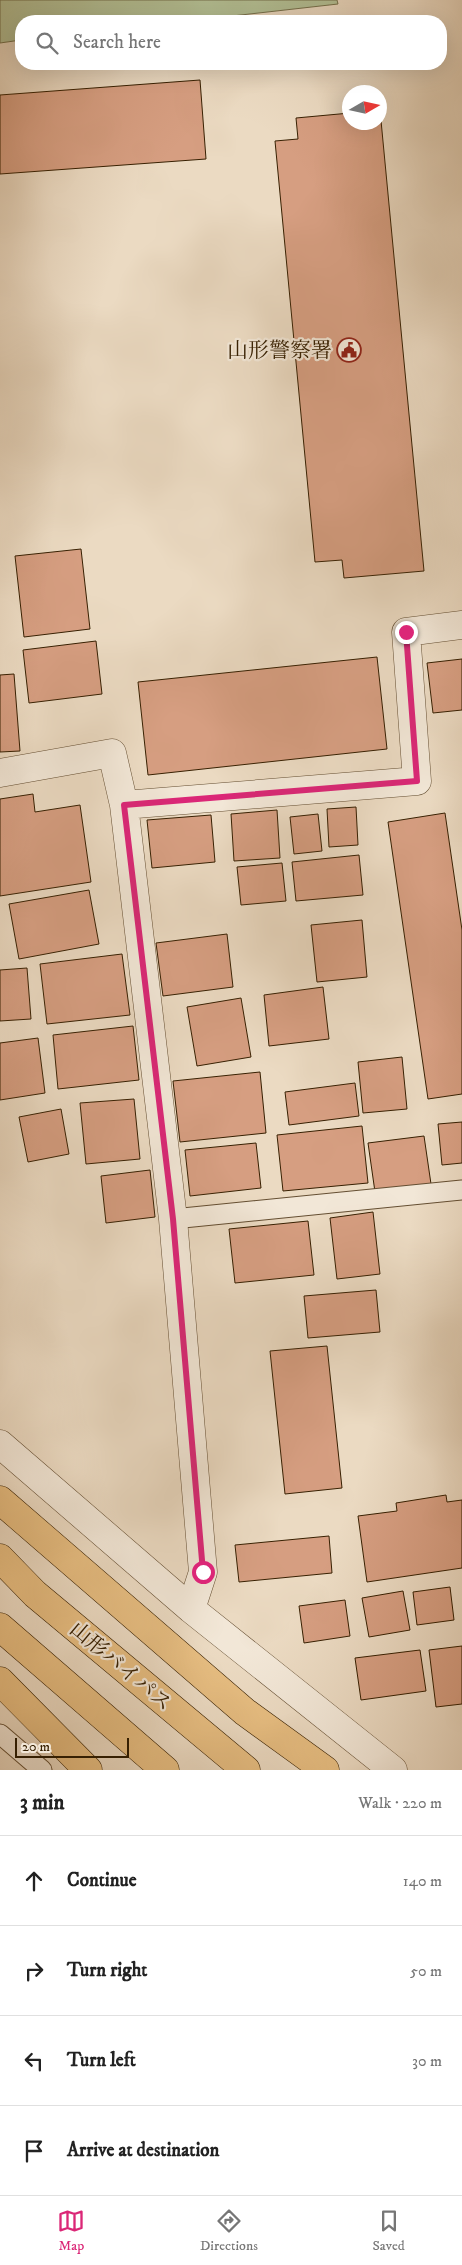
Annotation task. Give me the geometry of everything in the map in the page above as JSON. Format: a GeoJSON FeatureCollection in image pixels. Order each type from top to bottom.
{"type":"FeatureCollection","features":[{"type":"Feature","properties":{"kind":"highway"},"geometry":{"type":"LineString","coordinates":[[0,1500],[245,1712],[325,1770]]}},
{"type":"Feature","properties":{"kind":"highway","name":"山形バイパス"},"geometry":{"type":"LineString","coordinates":[[0,1558],[35,1594],[246,1770]]}},
{"type":"Feature","properties":{"kind":"highway"},"geometry":{"type":"LineString","coordinates":[[0,1627],[165,1770]]}},
{"type":"Feature","properties":{"kind":"highway"},"geometry":{"type":"LineString","coordinates":[[0,1682],[88,1770]]}},
{"type":"Feature","properties":{"kind":"street"},"geometry":{"type":"LineString","coordinates":[[124,805],[417,781],[406,632],[462,625]]}},
{"type":"Feature","properties":{"kind":"street"},"geometry":{"type":"LineString","coordinates":[[0,773],[112,753],[124,805],[173,1219],[203,1572],[191,1609]]}},
{"type":"Feature","properties":{"kind":"street"},"geometry":{"type":"LineString","coordinates":[[0,1444],[191,1609],[394,1770]]}},
{"type":"Feature","properties":{"kind":"lane"},"geometry":{"type":"LineString","coordinates":[[173,1219],[462,1190]]}},
{"type":"Feature","properties":{"kind":"lane"},"geometry":{"type":"LineString","coordinates":[[0,1734],[42,1770]]}},
{"type":"Feature","properties":{"kind":"green space"},"geometry":{"type":"Polygon","coordinates":[[[0,0],[337,0],[338,4],[241,15],[15,15],[15,41],[0,43],[0,0]]]}},
{"type":"Feature","properties":{"kind":"building"},"geometry":{"type":"Polygon","coordinates":[[[200,80],[206,159],[0,174],[0,95],[200,80]]]}},
{"type":"Feature","properties":{"kind":"building","name":"山形警察署"},"geometry":{"type":"Polygon","coordinates":[[[342,114],[342,130],[382,130],[424,571],[344,578],[342,560],[315,562],[275,141],[298,139],[296,118],[342,114]]]}},
{"type":"Feature","properties":{"kind":"building"},"geometry":{"type":"Polygon","coordinates":[[[81,549],[90,629],[24,637],[15,556],[81,549]]]}},
{"type":"Feature","properties":{"kind":"building"},"geometry":{"type":"Polygon","coordinates":[[[96,641],[102,694],[29,703],[23,650],[96,641]]]}},
{"type":"Feature","properties":{"kind":"building"},"geometry":{"type":"Polygon","coordinates":[[[377,657],[387,749],[148,775],[138,682],[377,657]]]}},
{"type":"Feature","properties":{"kind":"building"},"geometry":{"type":"Polygon","coordinates":[[[462,659],[462,710],[433,713],[427,663],[462,659]]]}},
{"type":"Feature","properties":{"kind":"building"},"geometry":{"type":"Polygon","coordinates":[[[14,674],[20,751],[0,752],[0,675],[14,674]]]}},
{"type":"Feature","properties":{"kind":"building"},"geometry":{"type":"Polygon","coordinates":[[[33,794],[35,812],[80,805],[91,882],[0,896],[0,799],[33,794]]]}},
{"type":"Feature","properties":{"kind":"building"},"geometry":{"type":"Polygon","coordinates":[[[356,807],[358,845],[329,847],[327,809],[356,807]]]}},
{"type":"Feature","properties":{"kind":"building"},"geometry":{"type":"Polygon","coordinates":[[[277,810],[280,858],[234,861],[231,814],[277,810]]]}},
{"type":"Feature","properties":{"kind":"building"},"geometry":{"type":"Polygon","coordinates":[[[445,813],[462,930],[462,1094],[428,1099],[388,822],[445,813]]]}},
{"type":"Feature","properties":{"kind":"building"},"geometry":{"type":"Polygon","coordinates":[[[318,814],[322,851],[294,854],[290,817],[318,814]]]}},
{"type":"Feature","properties":{"kind":"building"},"geometry":{"type":"Polygon","coordinates":[[[211,815],[215,862],[152,868],[147,820],[211,815]]]}},
{"type":"Feature","properties":{"kind":"building"},"geometry":{"type":"Polygon","coordinates":[[[359,855],[363,895],[296,901],[292,862],[359,855]]]}},
{"type":"Feature","properties":{"kind":"building"},"geometry":{"type":"Polygon","coordinates":[[[282,863],[286,901],[241,905],[237,867],[282,863]]]}},
{"type":"Feature","properties":{"kind":"building"},"geometry":{"type":"Polygon","coordinates":[[[89,890],[99,944],[19,959],[9,904],[89,890]]]}},
{"type":"Feature","properties":{"kind":"building"},"geometry":{"type":"Polygon","coordinates":[[[362,920],[367,977],[317,982],[311,925],[362,920]]]}},
{"type":"Feature","properties":{"kind":"building"},"geometry":{"type":"Polygon","coordinates":[[[227,934],[233,987],[163,996],[156,943],[227,934]]]}},
{"type":"Feature","properties":{"kind":"building"},"geometry":{"type":"Polygon","coordinates":[[[122,954],[130,1015],[47,1024],[40,964],[122,954]]]}},
{"type":"Feature","properties":{"kind":"building"},"geometry":{"type":"Polygon","coordinates":[[[27,968],[31,1019],[0,1021],[0,970],[27,968]]]}},
{"type":"Feature","properties":{"kind":"building"},"geometry":{"type":"Polygon","coordinates":[[[323,987],[329,1039],[269,1046],[264,995],[323,987]]]}},
{"type":"Feature","properties":{"kind":"building"},"geometry":{"type":"Polygon","coordinates":[[[241,998],[251,1057],[197,1066],[187,1007],[241,998]]]}},
{"type":"Feature","properties":{"kind":"building"},"geometry":{"type":"Polygon","coordinates":[[[133,1026],[139,1080],[58,1089],[53,1035],[133,1026]]]}},
{"type":"Feature","properties":{"kind":"building"},"geometry":{"type":"Polygon","coordinates":[[[38,1038],[45,1093],[0,1100],[0,1043],[38,1038]]]}},
{"type":"Feature","properties":{"kind":"building"},"geometry":{"type":"Polygon","coordinates":[[[402,1057],[407,1109],[363,1113],[358,1062],[402,1057]]]}},
{"type":"Feature","properties":{"kind":"building"},"geometry":{"type":"Polygon","coordinates":[[[260,1072],[266,1133],[180,1142],[173,1081],[260,1072]]]}},
{"type":"Feature","properties":{"kind":"building"},"geometry":{"type":"Polygon","coordinates":[[[355,1083],[359,1116],[289,1125],[285,1092],[355,1083]]]}},
{"type":"Feature","properties":{"kind":"building"},"geometry":{"type":"Polygon","coordinates":[[[134,1099],[140,1159],[86,1164],[80,1103],[134,1099]]]}},
{"type":"Feature","properties":{"kind":"building"},"geometry":{"type":"Polygon","coordinates":[[[61,1109],[69,1154],[28,1162],[19,1117],[61,1109]]]}},
{"type":"Feature","properties":{"kind":"building"},"geometry":{"type":"Polygon","coordinates":[[[462,1122],[462,1163],[442,1165],[438,1124],[462,1122]]]}},
{"type":"Feature","properties":{"kind":"building"},"geometry":{"type":"Polygon","coordinates":[[[362,1126],[368,1183],[283,1191],[277,1135],[362,1126]]]}},
{"type":"Feature","properties":{"kind":"building"},"geometry":{"type":"Polygon","coordinates":[[[424,1136],[431,1184],[375,1192],[368,1143],[424,1136]]]}},
{"type":"Feature","properties":{"kind":"building"},"geometry":{"type":"Polygon","coordinates":[[[256,1143],[261,1188],[190,1196],[185,1150],[256,1143]]]}},
{"type":"Feature","properties":{"kind":"building"},"geometry":{"type":"Polygon","coordinates":[[[150,1170],[155,1217],[106,1223],[101,1176],[150,1170]]]}},
{"type":"Feature","properties":{"kind":"building"},"geometry":{"type":"Polygon","coordinates":[[[373,1212],[380,1274],[337,1279],[330,1218],[373,1212]]]}},
{"type":"Feature","properties":{"kind":"building"},"geometry":{"type":"Polygon","coordinates":[[[308,1221],[314,1275],[235,1283],[229,1229],[308,1221]]]}},
{"type":"Feature","properties":{"kind":"building"},"geometry":{"type":"Polygon","coordinates":[[[376,1290],[380,1332],[308,1338],[304,1296],[376,1290]]]}},
{"type":"Feature","properties":{"kind":"building"},"geometry":{"type":"Polygon","coordinates":[[[327,1346],[342,1488],[285,1494],[270,1351],[327,1346]]]}},
{"type":"Feature","properties":{"kind":"building"},"geometry":{"type":"Polygon","coordinates":[[[446,1495],[447,1502],[462,1500],[462,1568],[367,1582],[358,1516],[397,1511],[396,1503],[446,1495]]]}},
{"type":"Feature","properties":{"kind":"building"},"geometry":{"type":"Polygon","coordinates":[[[329,1536],[332,1573],[239,1582],[235,1545],[329,1536]]]}},
{"type":"Feature","properties":{"kind":"building"},"geometry":{"type":"Polygon","coordinates":[[[450,1587],[454,1620],[417,1625],[413,1592],[450,1587]]]}},
{"type":"Feature","properties":{"kind":"building"},"geometry":{"type":"Polygon","coordinates":[[[403,1591],[410,1630],[369,1637],[362,1598],[403,1591]]]}},
{"type":"Feature","properties":{"kind":"building"},"geometry":{"type":"Polygon","coordinates":[[[345,1600],[350,1636],[304,1643],[299,1606],[345,1600]]]}},
{"type":"Feature","properties":{"kind":"building"},"geometry":{"type":"Polygon","coordinates":[[[462,1646],[462,1704],[436,1707],[429,1650],[462,1646]]]}},
{"type":"Feature","properties":{"kind":"building"},"geometry":{"type":"Polygon","coordinates":[[[420,1650],[426,1691],[361,1700],[355,1658],[420,1650]]]}},
{"type":"Feature","properties":{"kind":"place","name":"山形警察署"},"geometry":{"type":"Point","coordinates":[349,350]}},
{"type":"Feature","properties":{"kind":"route"},"geometry":{"type":"LineString","coordinates":[[203,1572],[173,1219],[124,805],[417,781],[406,632]]}}]}
